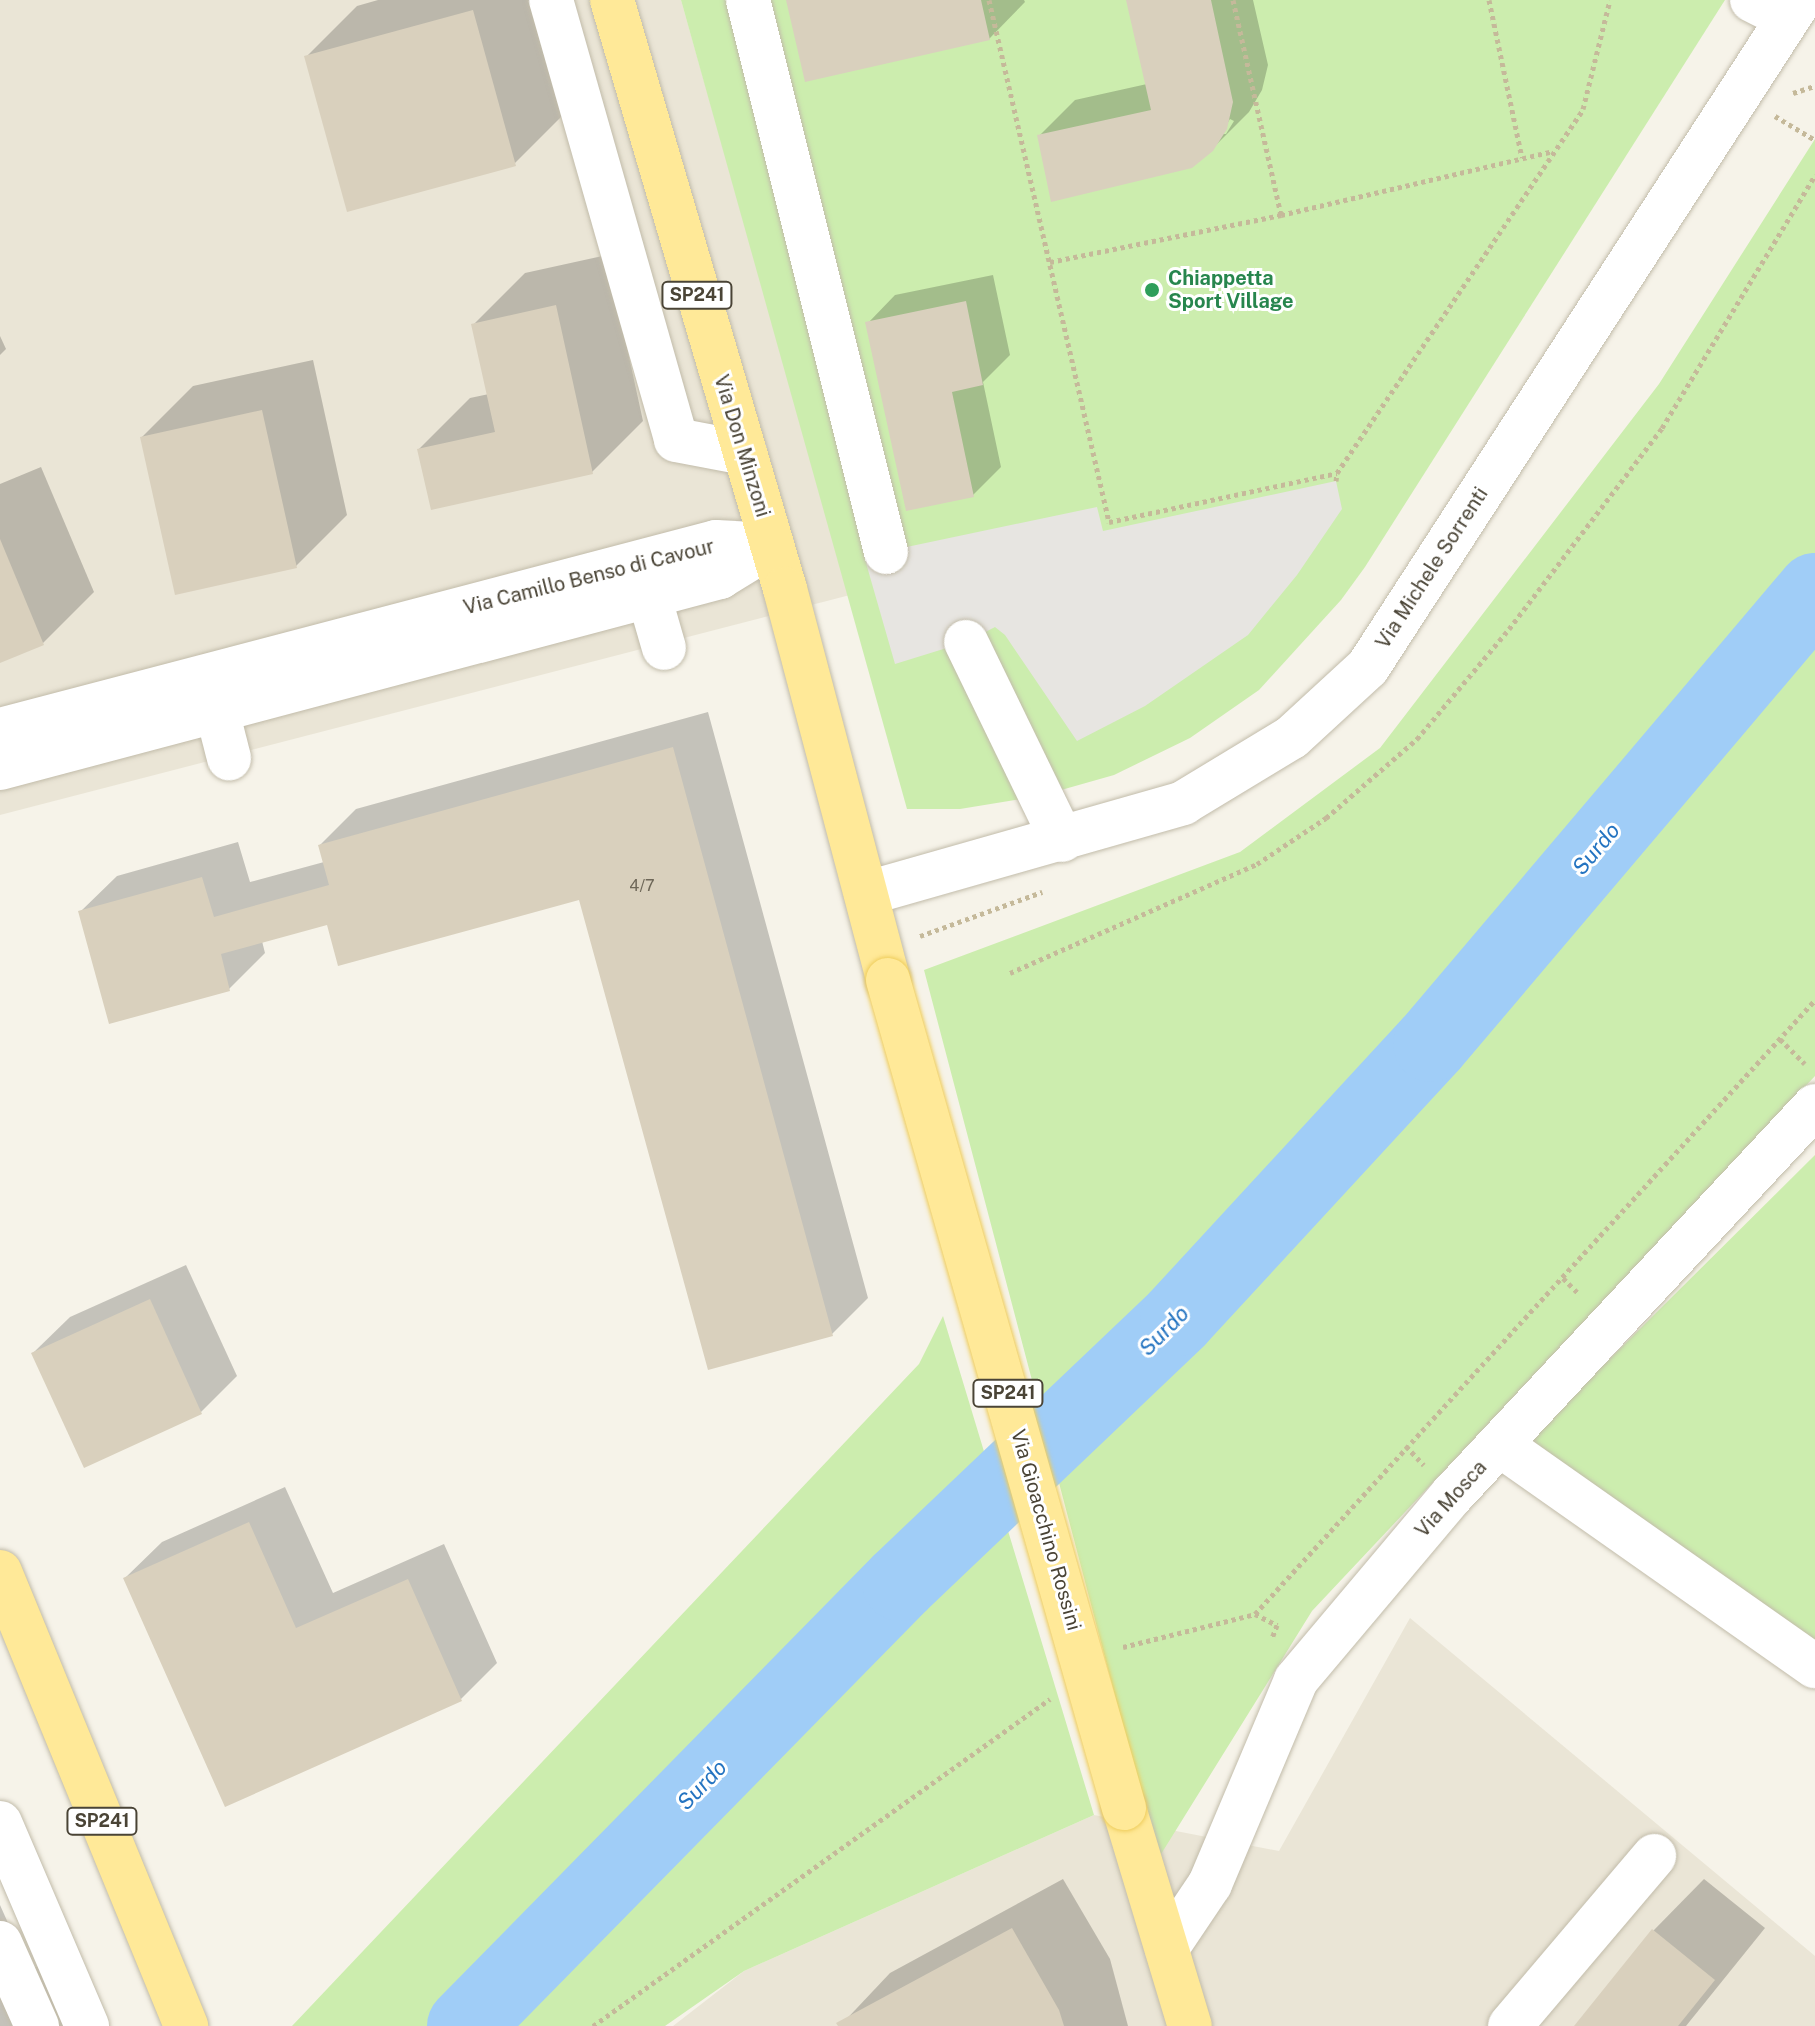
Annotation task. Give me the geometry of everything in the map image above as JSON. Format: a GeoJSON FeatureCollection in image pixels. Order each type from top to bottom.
{"type":"FeatureCollection","features":[{"type":"Feature","properties":{"kind":"main road","name":"Via Don Minzoni"},"geometry":{"type":"LineString","coordinates":[[612,0],[772,545],[868,893]]}},
{"type":"Feature","properties":{"kind":"main road","name":"Via Gioacchino Rossini"},"geometry":{"type":"LineString","coordinates":[[868,893],[888,980],[1124,1808],[1190,2026]]}},
{"type":"Feature","properties":{"kind":"main road","name":"SP241"},"geometry":{"type":"LineString","coordinates":[[0,1572],[186,2026]]}},
{"type":"Feature","properties":{"kind":"street"},"geometry":{"type":"LineString","coordinates":[[551,0],[676,440],[745,453]]}},
{"type":"Feature","properties":{"kind":"street"},"geometry":{"type":"LineString","coordinates":[[748,0],[886,552]]}},
{"type":"Feature","properties":{"kind":"street","name":"Via Michele Sorrenti"},"geometry":{"type":"LineString","coordinates":[[868,893],[1183,803],[1292,737],[1368,667],[1790,9]]}},
{"type":"Feature","properties":{"kind":"street","name":"Via Camillo Benso di Cavour"},"geometry":{"type":"LineString","coordinates":[[0,768],[144,711],[716,542],[772,545]]}},
{"type":"Feature","properties":{"kind":"street","name":"Via Camillo Benso di Cavour"},"geometry":{"type":"LineString","coordinates":[[0,730],[144,711],[217,711],[720,577],[772,545]]}},
{"type":"Feature","properties":{"kind":"street"},"geometry":{"type":"LineString","coordinates":[[649,596],[664,648]]}},
{"type":"Feature","properties":{"kind":"street"},"geometry":{"type":"LineString","coordinates":[[966,642],[1062,840]]}},
{"type":"Feature","properties":{"kind":"street"},"geometry":{"type":"LineString","coordinates":[[217,711],[229,758]]}},
{"type":"Feature","properties":{"kind":"street","name":"Via Mosca"},"geometry":{"type":"LineString","coordinates":[[1167,1948],[1210,1884],[1296,1680],[1452,1495],[1815,1106]]}},
{"type":"Feature","properties":{"kind":"street"},"geometry":{"type":"LineString","coordinates":[[1500,1445],[1815,1666]]}},
{"type":"Feature","properties":{"kind":"street"},"geometry":{"type":"LineString","coordinates":[[0,1823],[87,2026]]}},
{"type":"Feature","properties":{"kind":"street"},"geometry":{"type":"LineString","coordinates":[[1510,2026],[1654,1856]]}},
{"type":"Feature","properties":{"kind":"street"},"geometry":{"type":"LineString","coordinates":[[0,1943],[37,2026]]}},
{"type":"Feature","properties":{"kind":"path"},"geometry":{"type":"LineString","coordinates":[[989,0],[1109,522],[1337,473]]}},
{"type":"Feature","properties":{"kind":"path"},"geometry":{"type":"LineString","coordinates":[[1233,0],[1281,215]]}},
{"type":"Feature","properties":{"kind":"path"},"geometry":{"type":"LineString","coordinates":[[1489,0],[1522,158]]}},
{"type":"Feature","properties":{"kind":"path"},"geometry":{"type":"LineString","coordinates":[[1336,481],[1337,473],[1583,109],[1610,0]]}},
{"type":"Feature","properties":{"kind":"path"},"geometry":{"type":"LineString","coordinates":[[1771,114],[1815,140]]}},
{"type":"Feature","properties":{"kind":"path"},"geometry":{"type":"LineString","coordinates":[[1050,262],[1281,215],[1554,151]]}},
{"type":"Feature","properties":{"kind":"path"},"geometry":{"type":"LineString","coordinates":[[1010,973],[1257,864],[1326,818],[1417,739],[1509,629],[1662,428],[1815,175]]}},
{"type":"Feature","properties":{"kind":"path"},"geometry":{"type":"LineString","coordinates":[[1111,1655],[1124,1646],[1255,1614],[1815,1000]]}},
{"type":"Feature","properties":{"kind":"path"},"geometry":{"type":"LineString","coordinates":[[1780,1039],[1815,1075]]}},
{"type":"Feature","properties":{"kind":"path"},"geometry":{"type":"LineString","coordinates":[[593,2026],[1059,1692]]}},
{"type":"Feature","properties":{"kind":"shaded area"},"geometry":{"type":"Polygon","coordinates":[[[0,0],[681,0],[850,595],[0,815],[0,0]]]}},
{"type":"Feature","properties":{"kind":"shaded area"},"geometry":{"type":"Polygon","coordinates":[[[1336,481],[1342,509],[1297,575],[1248,635],[1145,706],[1077,741],[1005,635],[995,627],[966,642],[895,664],[864,556],[1097,507],[1103,531],[1336,481]]]}},
{"type":"Feature","properties":{"kind":"shaded area"},"geometry":{"type":"Polygon","coordinates":[[[1410,1618],[1815,1956],[1815,2026],[673,2026],[744,1971],[1094,1815],[1279,1851],[1410,1618]]]}},
{"type":"Feature","properties":{"kind":"green space","name":"Chiappetta Sport Village"},"geometry":{"type":"Polygon","coordinates":[[[681,0],[1725,0],[1365,567],[1341,600],[1259,690],[1190,738],[1114,775],[1040,796],[960,809],[907,809],[681,0]]]}},
{"type":"Feature","properties":{"kind":"green space"},"geometry":{"type":"Polygon","coordinates":[[[1815,139],[1815,1076],[1312,1611],[1158,1859],[924,970],[1240,852],[1380,748],[1659,384],[1815,139]]]}},
{"type":"Feature","properties":{"kind":"green space"},"geometry":{"type":"Polygon","coordinates":[[[1815,1155],[1815,1644],[1523,1445],[1815,1155]]]}},
{"type":"Feature","properties":{"kind":"green space"},"geometry":{"type":"Polygon","coordinates":[[[943,1316],[1094,1815],[744,1971],[665,2026],[292,2026],[919,1364],[943,1316]]]}},
{"type":"Feature","properties":{"kind":"building"},"geometry":{"type":"Polygon","coordinates":[[[786,0],[981,0],[990,40],[805,82],[786,0]]]}},
{"type":"Feature","properties":{"kind":"building"},"geometry":{"type":"Polygon","coordinates":[[[1126,0],[1211,0],[1233,102],[1227,129],[1213,151],[1192,168],[1051,202],[1037,135],[1151,110],[1126,0]]]}},
{"type":"Feature","properties":{"kind":"building"},"geometry":{"type":"Polygon","coordinates":[[[473,10],[516,166],[347,212],[304,56],[473,10]]]}},
{"type":"Feature","properties":{"kind":"building"},"geometry":{"type":"Polygon","coordinates":[[[966,301],[983,385],[952,392],[974,497],[906,511],[865,322],[966,301]]]}},
{"type":"Feature","properties":{"kind":"building"},"geometry":{"type":"Polygon","coordinates":[[[556,305],[593,474],[431,510],[417,449],[495,432],[471,324],[556,305]]]}},
{"type":"Feature","properties":{"kind":"building"},"geometry":{"type":"Polygon","coordinates":[[[262,410],[297,568],[175,595],[140,437],[262,410]]]}},
{"type":"Feature","properties":{"kind":"building"},"geometry":{"type":"Polygon","coordinates":[[[0,539],[44,645],[0,663],[0,539]]]}},
{"type":"Feature","properties":{"kind":"building"},"geometry":{"type":"Polygon","coordinates":[[[673,747],[833,1336],[708,1370],[579,900],[338,966],[327,925],[221,954],[230,991],[109,1024],[78,911],[202,877],[214,917],[329,885],[318,845],[673,747]]]}},
{"type":"Feature","properties":{"kind":"building"},"geometry":{"type":"Polygon","coordinates":[[[150,1299],[202,1414],[84,1468],[31,1353],[150,1299]]]}},
{"type":"Feature","properties":{"kind":"building"},"geometry":{"type":"Polygon","coordinates":[[[249,1522],[296,1628],[408,1579],[462,1701],[225,1807],[123,1578],[249,1522]]]}},
{"type":"Feature","properties":{"kind":"building"},"geometry":{"type":"Polygon","coordinates":[[[1012,1928],[1059,2010],[1064,2026],[838,2026],[836,2023],[1012,1928]]]}},
{"type":"Feature","properties":{"kind":"building"},"geometry":{"type":"Polygon","coordinates":[[[1652,1929],[1715,1980],[1678,2026],[1574,2026],[1652,1929]]]}},
{"type":"Feature","properties":{"kind":"waterway","name":"Surdo"},"geometry":{"type":"LineString","coordinates":[[465,2026],[900,1583],[1178,1318],[1431,1044],[1815,591]]}},
{"type":"Feature","properties":{"kind":"place","name":"Chiappetta Sport Village"},"geometry":{"type":"Point","coordinates":[1152,290]}}]}
